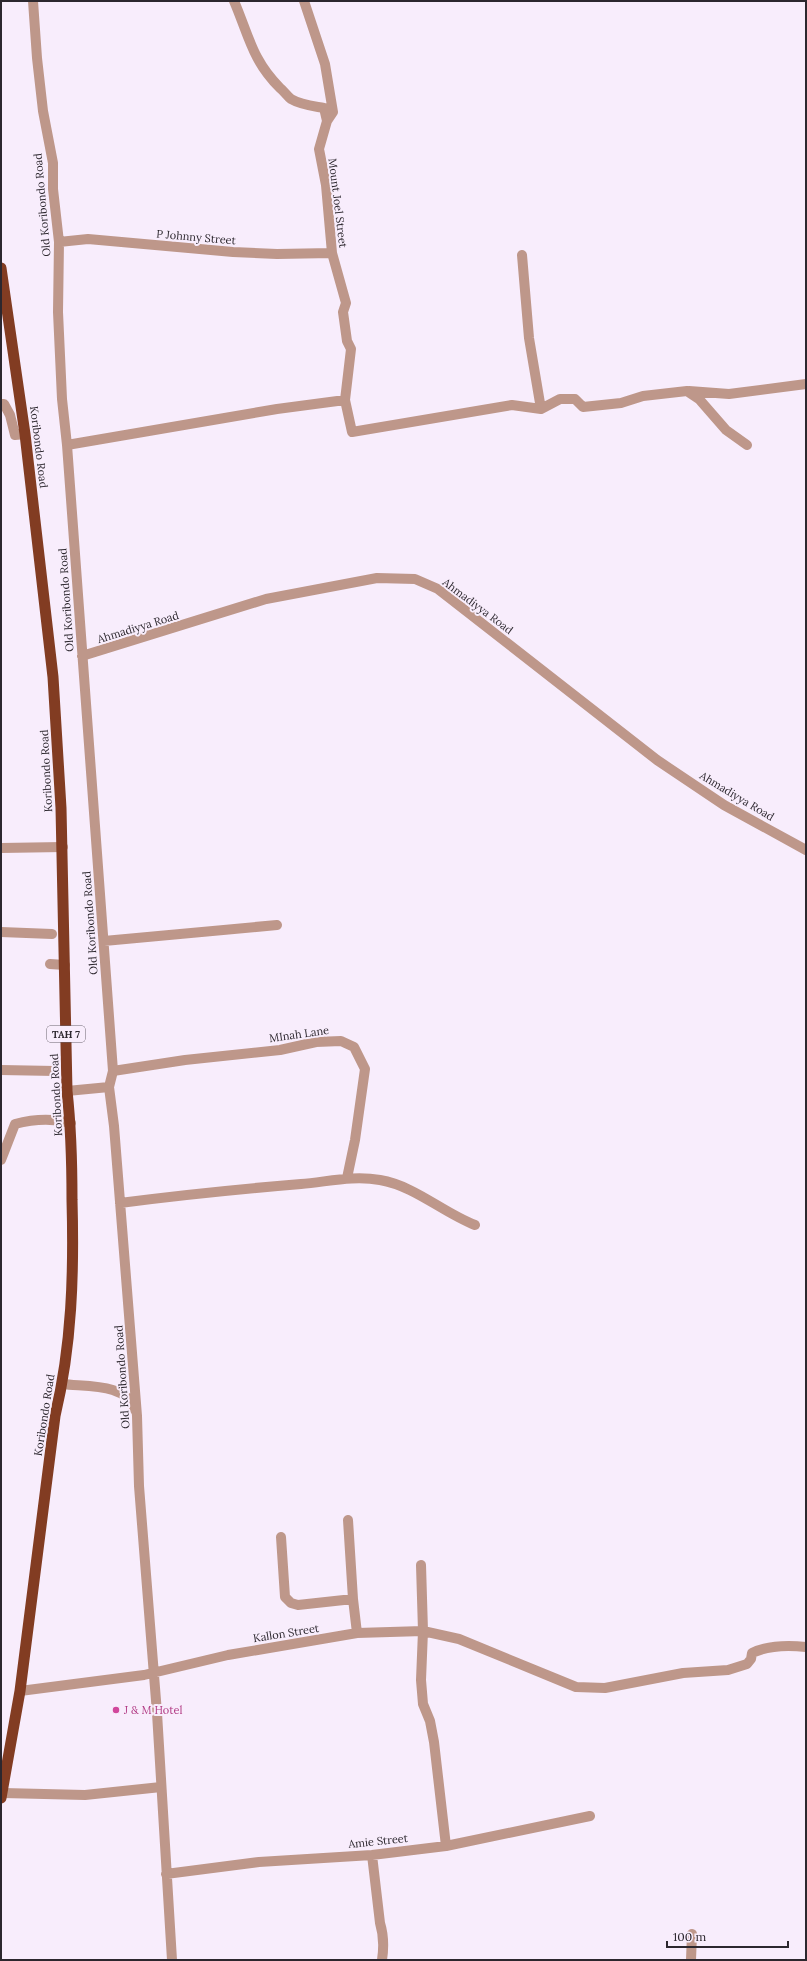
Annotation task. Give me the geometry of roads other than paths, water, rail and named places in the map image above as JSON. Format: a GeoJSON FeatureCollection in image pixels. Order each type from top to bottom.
{"type":"FeatureCollection","features":[{"type":"Feature","properties":{"kind":"highway","name":"Koribondo Road"},"geometry":{"type":"LineString","coordinates":[[1,268],[25,434],[53,677],[63,847],[67,1091],[71,1123],[73,1245],[71,1317],[63,1384],[55,1416],[20,1691],[5,1748],[2,1796]]}},
{"type":"Feature","properties":{"kind":"street","name":"Old Koribondo Road"},"geometry":{"type":"LineString","coordinates":[[34,1],[37,58],[43,111],[52,163],[53,189],[59,242],[58,312],[62,399],[67,445],[104,941],[113,1071],[109,1087],[114,1126],[137,1416],[139,1486],[153,1669],[172,1960]]}},
{"type":"Feature","properties":{"kind":"street"},"geometry":{"type":"LineString","coordinates":[[234,1],[261,67],[291,99],[308,106],[324,108],[327,120]]}},
{"type":"Feature","properties":{"kind":"street","name":"Mount Joel Street"},"geometry":{"type":"LineString","coordinates":[[304,1],[325,64],[331,92],[333,112],[327,120],[319,149],[329,216],[332,253],[346,303],[343,312],[347,341],[351,349],[345,400],[352,432],[512,405],[541,409]]}},
{"type":"Feature","properties":{"kind":"street","name":"P Johnny Street"},"geometry":{"type":"LineString","coordinates":[[59,242],[88,240],[277,254],[332,253]]}},
{"type":"Feature","properties":{"kind":"street"},"geometry":{"type":"LineString","coordinates":[[522,254],[529,338],[541,409],[560,399],[575,399],[583,407],[621,403],[643,396],[686,391],[728,394],[806,384]]}},
{"type":"Feature","properties":{"kind":"street"},"geometry":{"type":"LineString","coordinates":[[686,391],[699,399],[726,430],[747,445]]}},
{"type":"Feature","properties":{"kind":"street"},"geometry":{"type":"LineString","coordinates":[[67,445],[278,409],[345,400]]}},
{"type":"Feature","properties":{"kind":"street"},"geometry":{"type":"LineString","coordinates":[[1,404],[4,404],[10,415],[15,435],[25,434]]}},
{"type":"Feature","properties":{"kind":"street","name":"Ahmadiyya Road"},"geometry":{"type":"LineString","coordinates":[[82,656],[266,600],[377,578],[415,579],[438,589],[657,760],[724,805],[806,850]]}},
{"type":"Feature","properties":{"kind":"street"},"geometry":{"type":"LineString","coordinates":[[1,848],[63,847]]}},
{"type":"Feature","properties":{"kind":"street"},"geometry":{"type":"LineString","coordinates":[[104,941],[276,925]]}},
{"type":"Feature","properties":{"kind":"street"},"geometry":{"type":"LineString","coordinates":[[1,932],[52,934]]}},
{"type":"Feature","properties":{"kind":"street"},"geometry":{"type":"LineString","coordinates":[[50,964],[65,965]]}},
{"type":"Feature","properties":{"kind":"street","name":"MInah Lane"},"geometry":{"type":"LineString","coordinates":[[113,1071],[184,1060],[280,1050],[316,1042],[341,1041],[354,1047],[365,1069],[355,1140],[347,1178]]}},
{"type":"Feature","properties":{"kind":"street"},"geometry":{"type":"LineString","coordinates":[[1,1070],[55,1071]]}},
{"type":"Feature","properties":{"kind":"street"},"geometry":{"type":"LineString","coordinates":[[67,1091],[109,1087]]}},
{"type":"Feature","properties":{"kind":"street"},"geometry":{"type":"LineString","coordinates":[[1,1160],[7,1141],[15,1124],[30,1120],[58,1119],[71,1123]]}},
{"type":"Feature","properties":{"kind":"street"},"geometry":{"type":"LineString","coordinates":[[120,1203],[222,1190],[347,1178],[380,1180],[408,1188],[459,1219],[475,1225]]}},
{"type":"Feature","properties":{"kind":"street"},"geometry":{"type":"LineString","coordinates":[[63,1384],[109,1389],[123,1394],[134,1405],[137,1416]]}},
{"type":"Feature","properties":{"kind":"street"},"geometry":{"type":"LineString","coordinates":[[348,1520],[353,1598],[357,1633]]}},
{"type":"Feature","properties":{"kind":"street"},"geometry":{"type":"LineString","coordinates":[[281,1537],[285,1597],[291,1603],[298,1605],[353,1598]]}},
{"type":"Feature","properties":{"kind":"street"},"geometry":{"type":"LineString","coordinates":[[421,1566],[423,1631],[421,1680],[423,1704],[430,1721],[434,1742],[446,1846]]}},
{"type":"Feature","properties":{"kind":"street","name":"Kallon Street"},"geometry":{"type":"LineString","coordinates":[[20,1691],[144,1675],[153,1669],[242,1652],[357,1633],[423,1631],[459,1639],[576,1688],[605,1688],[683,1673],[728,1670],[748,1664],[752,1653],[765,1647],[790,1645],[806,1647]]}},
{"type":"Feature","properties":{"kind":"street"},"geometry":{"type":"LineString","coordinates":[[2,1796],[85,1795],[161,1787]]}},
{"type":"Feature","properties":{"kind":"street","name":"Amie Street"},"geometry":{"type":"LineString","coordinates":[[166,1874],[259,1862],[372,1855],[446,1846],[590,1816]]}},
{"type":"Feature","properties":{"kind":"street"},"geometry":{"type":"LineString","coordinates":[[372,1855],[384,1947],[382,1960]]}},
{"type":"Feature","properties":{"kind":"street"},"geometry":{"type":"LineString","coordinates":[[691,1960],[692,1934]]}},
{"type":"Feature","properties":{"kind":"place","name":"J & M Hotel"},"geometry":{"type":"Point","coordinates":[116,1710]}}]}
